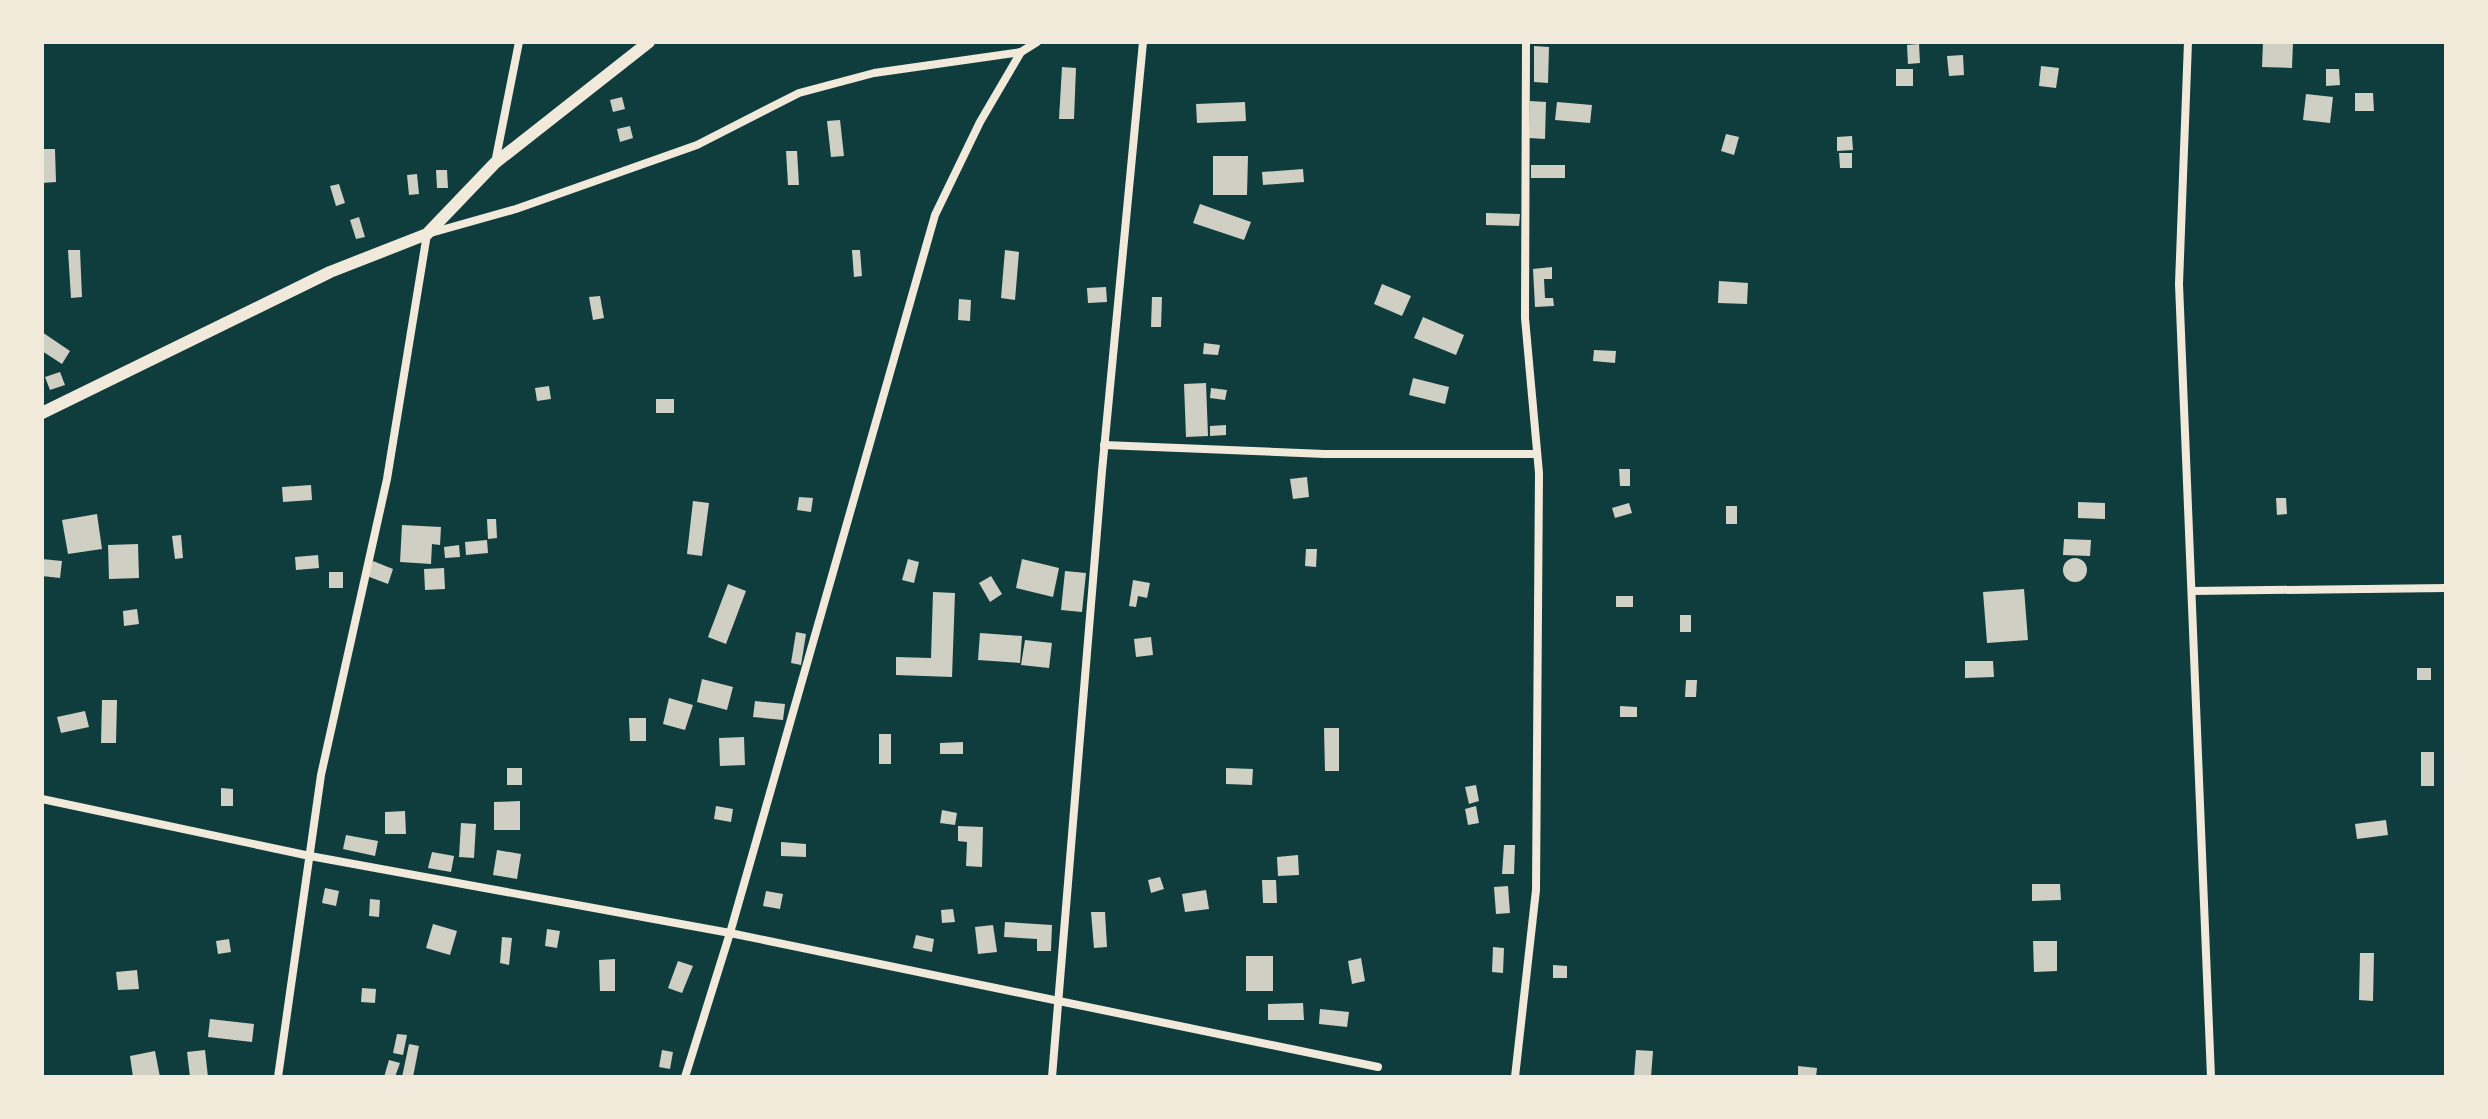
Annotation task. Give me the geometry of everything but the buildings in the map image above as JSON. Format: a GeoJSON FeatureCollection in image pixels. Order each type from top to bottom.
{"type":"FeatureCollection","features":[{"type":"Feature","properties":{"kind":"street"},"geometry":{"type":"LineString","coordinates":[[495,163],[519,42]]}},
{"type":"Feature","properties":{"kind":"street"},"geometry":{"type":"LineString","coordinates":[[278,1077],[321,775],[387,479],[427,234],[495,163],[649,42]]}},
{"type":"Feature","properties":{"kind":"street"},"geometry":{"type":"LineString","coordinates":[[42,413],[330,272],[427,234],[516,209],[697,145],[799,93],[874,73],[1021,52],[1037,42]]}},
{"type":"Feature","properties":{"kind":"street"},"geometry":{"type":"LineString","coordinates":[[1052,1077],[1104,445],[1143,42]]}},
{"type":"Feature","properties":{"kind":"street"},"geometry":{"type":"LineString","coordinates":[[1515,1077],[1536,890],[1539,473],[1525,318],[1526,42]]}},
{"type":"Feature","properties":{"kind":"street"},"geometry":{"type":"LineString","coordinates":[[2188,42],[2179,284],[2211,1077]]}},
{"type":"Feature","properties":{"kind":"street"},"geometry":{"type":"LineString","coordinates":[[685,1077],[730,933],[935,215],[980,122],[1021,52]]}},
{"type":"Feature","properties":{"kind":"street"},"geometry":{"type":"LineString","coordinates":[[1104,445],[1325,454],[1537,454]]}},
{"type":"Feature","properties":{"kind":"street"},"geometry":{"type":"LineString","coordinates":[[2192,591],[2446,588]]}},
{"type":"Feature","properties":{"kind":"street"},"geometry":{"type":"LineString","coordinates":[[42,799],[310,856],[730,933],[1378,1067]]}}]}
